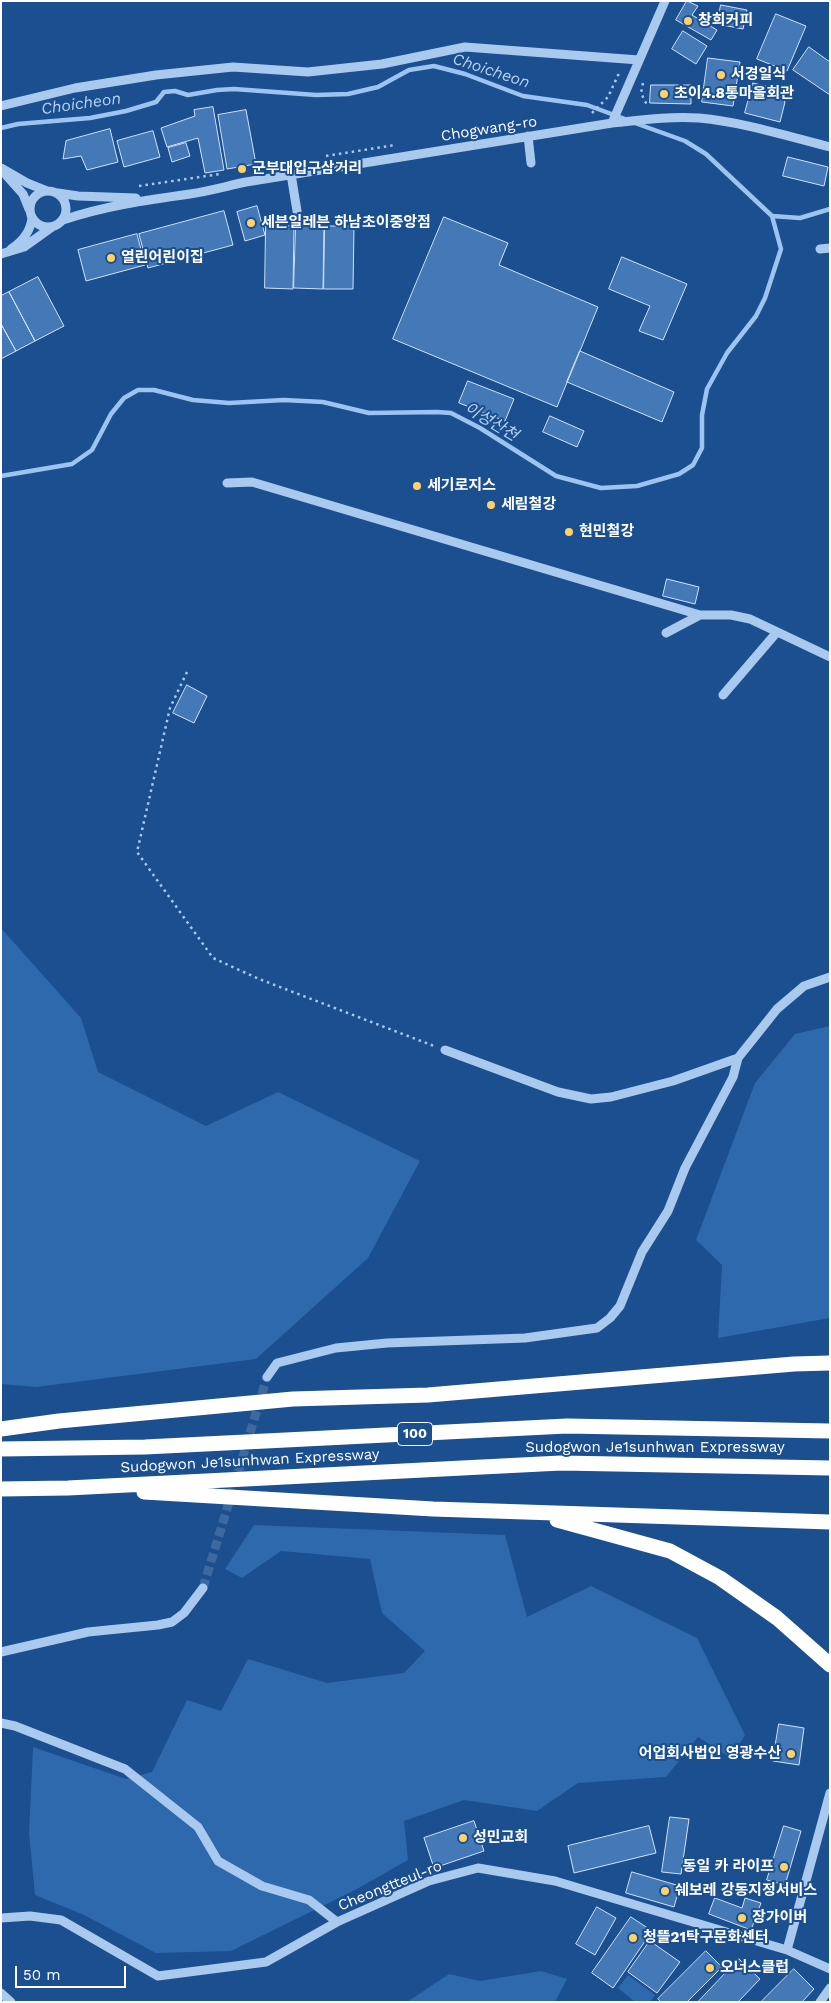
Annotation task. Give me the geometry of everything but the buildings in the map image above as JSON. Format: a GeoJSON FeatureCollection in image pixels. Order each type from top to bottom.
{"type":"FeatureCollection","features":[{"type":"Feature","properties":{"kind":"highway"},"geometry":{"type":"LineString","coordinates":[[794,1364],[830,1356]]}},
{"type":"Feature","properties":{"kind":"highway"},"geometry":{"type":"LineString","coordinates":[[1,1429],[59,1421],[293,1399],[438,1395],[794,1364],[830,1363]]}},
{"type":"Feature","properties":{"kind":"highway","name":"Sudogwon Je1sunhwan Expressway"},"geometry":{"type":"LineString","coordinates":[[1,1449],[145,1447],[567,1426],[830,1431]]}},
{"type":"Feature","properties":{"kind":"highway","name":"Sudogwon Je1sunhwan Expressway"},"geometry":{"type":"LineString","coordinates":[[1,1489],[68,1488],[561,1463],[830,1468]]}},
{"type":"Feature","properties":{"kind":"highway"},"geometry":{"type":"LineString","coordinates":[[68,1488],[534,1513],[830,1522]]}},
{"type":"Feature","properties":{"kind":"highway"},"geometry":{"type":"LineString","coordinates":[[534,1513],[670,1551],[720,1578],[777,1618],[830,1665]]}},
{"type":"Feature","properties":{"kind":"street"},"geometry":{"type":"LineString","coordinates":[[612,123],[665,1]]}},
{"type":"Feature","properties":{"kind":"street"},"geometry":{"type":"LineString","coordinates":[[1,106],[75,88],[156,75],[233,67],[308,72],[382,64],[465,47],[639,60]]}},
{"type":"Feature","properties":{"kind":"street","name":"Chogwang-ro"},"geometry":{"type":"LineString","coordinates":[[63,220],[92,211],[152,199],[192,194],[291,174],[612,123],[665,118],[717,120],[830,147]]}},
{"type":"Feature","properties":{"kind":"street"},"geometry":{"type":"LineString","coordinates":[[528,136],[531,163]]}},
{"type":"Feature","properties":{"kind":"street"},"geometry":{"type":"LineString","coordinates":[[1,168],[27,183],[58,193],[63,198],[66,206],[66,215],[63,220],[24,247],[1,254]]}},
{"type":"Feature","properties":{"kind":"street"},"geometry":{"type":"LineString","coordinates":[[1,168],[23,194],[31,214],[39,225],[52,227]]}},
{"type":"Feature","properties":{"kind":"street"},"geometry":{"type":"LineString","coordinates":[[291,174],[297,211]]}},
{"type":"Feature","properties":{"kind":"street"},"geometry":{"type":"LineString","coordinates":[[1,254],[22,240],[30,227],[34,198],[41,192],[48,191]]}},
{"type":"Feature","properties":{"kind":"street","name":"Chogwang-ro"},"geometry":{"type":"LineString","coordinates":[[58,193],[78,196],[152,199]]}},
{"type":"Feature","properties":{"kind":"street"},"geometry":{"type":"LineString","coordinates":[[227,483],[252,482],[700,615],[731,615],[750,619],[830,657]]}},
{"type":"Feature","properties":{"kind":"street"},"geometry":{"type":"LineString","coordinates":[[666,633],[700,615]]}},
{"type":"Feature","properties":{"kind":"street"},"geometry":{"type":"LineString","coordinates":[[722,695],[778,632]]}},
{"type":"Feature","properties":{"kind":"street"},"geometry":{"type":"LineString","coordinates":[[267,1377],[277,1363],[336,1348],[419,1341],[525,1338],[597,1328],[610,1318],[620,1306],[642,1252],[668,1211],[685,1168],[733,1077],[738,1058],[777,1009],[804,986],[830,977]]}},
{"type":"Feature","properties":{"kind":"street"},"geometry":{"type":"LineString","coordinates":[[445,1050],[558,1092],[591,1099],[611,1097],[673,1081],[738,1058]]}},
{"type":"Feature","properties":{"kind":"street"},"geometry":{"type":"LineString","coordinates":[[1,1652],[88,1632],[172,1622],[184,1613],[203,1588]]}},
{"type":"Feature","properties":{"kind":"street"},"geometry":{"type":"LineString","coordinates":[[1,1723],[15,1726],[125,1769],[198,1827],[218,1861],[262,1886],[309,1900],[337,1922]]}},
{"type":"Feature","properties":{"kind":"street"},"geometry":{"type":"LineString","coordinates":[[787,1950],[830,1793]]}},
{"type":"Feature","properties":{"kind":"street","name":"Cheongtteul-ro"},"geometry":{"type":"LineString","coordinates":[[1,1918],[30,1916],[61,1920],[158,1976],[266,1962],[337,1922],[429,1881],[478,1868],[554,1882],[787,1950],[830,1969]]}},
{"type":"Feature","properties":{"kind":"street"},"geometry":{"type":"LineString","coordinates":[[820,2002],[830,1988]]}},
{"type":"Feature","properties":{"kind":"street"},"geometry":{"type":"LineString","coordinates":[[1,1993],[11,2002]]}},
{"type":"Feature","properties":{"kind":"path"},"geometry":{"type":"LineString","coordinates":[[325,156],[402,144]]}},
{"type":"Feature","properties":{"kind":"path"},"geometry":{"type":"LineString","coordinates":[[137,186],[222,174]]}},
{"type":"Feature","properties":{"kind":"path"},"geometry":{"type":"LineString","coordinates":[[187,672],[170,708],[137,852],[213,958],[259,979],[445,1050]]}},
{"type":"Feature","properties":{"kind":"shaded area"},"geometry":{"type":"Polygon","coordinates":[[[1,928],[81,1018],[98,1072],[206,1126],[278,1092],[420,1161],[368,1258],[256,1359],[36,1387],[1,1384],[1,928]]]}},
{"type":"Feature","properties":{"kind":"shaded area"},"geometry":{"type":"Polygon","coordinates":[[[830,1026],[830,1318],[718,1338],[722,1265],[696,1240],[755,1083],[795,1034],[830,1026]]]}},
{"type":"Feature","properties":{"kind":"shaded area"},"geometry":{"type":"Polygon","coordinates":[[[254,1525],[505,1535],[527,1617],[591,1586],[697,1638],[745,1735],[731,1758],[698,1737],[666,1777],[578,1783],[537,1811],[464,1800],[404,1821],[408,1860],[357,1889],[231,1951],[156,1953],[84,1915],[35,1895],[29,1833],[33,1747],[126,1779],[152,1772],[187,1700],[221,1711],[248,1659],[327,1683],[404,1673],[425,1651],[382,1613],[370,1559],[281,1551],[242,1578],[225,1569],[254,1525]]]}},
{"type":"Feature","properties":{"kind":"shaded area"},"geometry":{"type":"Polygon","coordinates":[[[541,1971],[567,1979],[555,2002],[407,2002],[449,1974],[480,1981],[541,1971]]]}},
{"type":"Feature","properties":{"kind":"shaded area"},"geometry":{"type":"Polygon","coordinates":[[[628,1975],[655,1995],[650,2002],[635,2002],[618,1988],[628,1975]]]}},
{"type":"Feature","properties":{"kind":"waterway","name":"Choicheon"},"geometry":{"type":"LineString","coordinates":[[1,128],[18,124],[90,118],[126,111],[156,102],[164,92],[175,91],[188,95],[234,89],[316,95],[348,94],[378,87],[409,70],[434,66],[465,74],[523,96],[587,105],[625,119]]}},
{"type":"Feature","properties":{"kind":"waterway","name":"Choicheon"},"geometry":{"type":"LineString","coordinates":[[635,123],[685,141],[706,154],[772,216]]}},
{"type":"Feature","properties":{"kind":"waterway"},"geometry":{"type":"LineString","coordinates":[[772,216],[800,218],[830,209]]}},
{"type":"Feature","properties":{"kind":"waterway","name":"이성산천"},"geometry":{"type":"LineString","coordinates":[[1,476],[72,464],[92,450],[111,414],[124,398],[138,390],[154,390],[193,400],[229,403],[284,400],[323,402],[369,413],[451,413],[480,428],[556,476],[601,488],[637,486],[679,474],[693,465],[702,448],[702,415],[707,389],[727,353],[756,316],[765,298],[781,249],[772,216]]}},
{"type":"Feature","properties":{"kind":"tunnel"},"geometry":{"type":"LineString","coordinates":[[203,1588],[267,1377]]}},
{"type":"Feature","properties":{"kind":"place","name":"창희커피"},"geometry":{"type":"Point","coordinates":[688,21]}},
{"type":"Feature","properties":{"kind":"place","name":"서경일식"},"geometry":{"type":"Point","coordinates":[721,75]}},
{"type":"Feature","properties":{"kind":"place","name":"초이4.8통마을회관"},"geometry":{"type":"Point","coordinates":[664,94]}},
{"type":"Feature","properties":{"kind":"place","name":"군부대입구삼거리"},"geometry":{"type":"Point","coordinates":[242,169]}},
{"type":"Feature","properties":{"kind":"place","name":"세븐일레븐 하남초이중앙점"},"geometry":{"type":"Point","coordinates":[251,223]}},
{"type":"Feature","properties":{"kind":"place","name":"열린어린이집"},"geometry":{"type":"Point","coordinates":[111,258]}},
{"type":"Feature","properties":{"kind":"place","name":"세기로지스"},"geometry":{"type":"Point","coordinates":[417,486]}},
{"type":"Feature","properties":{"kind":"place","name":"세림철강"},"geometry":{"type":"Point","coordinates":[491,505]}},
{"type":"Feature","properties":{"kind":"place","name":"현민철강"},"geometry":{"type":"Point","coordinates":[569,532]}},
{"type":"Feature","properties":{"kind":"place","name":"어업회사법인 영광수산"},"geometry":{"type":"Point","coordinates":[791,1754]}},
{"type":"Feature","properties":{"kind":"place","name":"성민교회"},"geometry":{"type":"Point","coordinates":[463,1838]}},
{"type":"Feature","properties":{"kind":"place","name":"동일 카 라이프"},"geometry":{"type":"Point","coordinates":[784,1867]}},
{"type":"Feature","properties":{"kind":"place","name":"쉐보레 강동지정서비스"},"geometry":{"type":"Point","coordinates":[665,1891]}},
{"type":"Feature","properties":{"kind":"place","name":"장가이버"},"geometry":{"type":"Point","coordinates":[742,1918]}},
{"type":"Feature","properties":{"kind":"place","name":"청뜰21탁구문화센터"},"geometry":{"type":"Point","coordinates":[633,1938]}},
{"type":"Feature","properties":{"kind":"place","name":"오너스클럽"},"geometry":{"type":"Point","coordinates":[710,1968]}}]}
